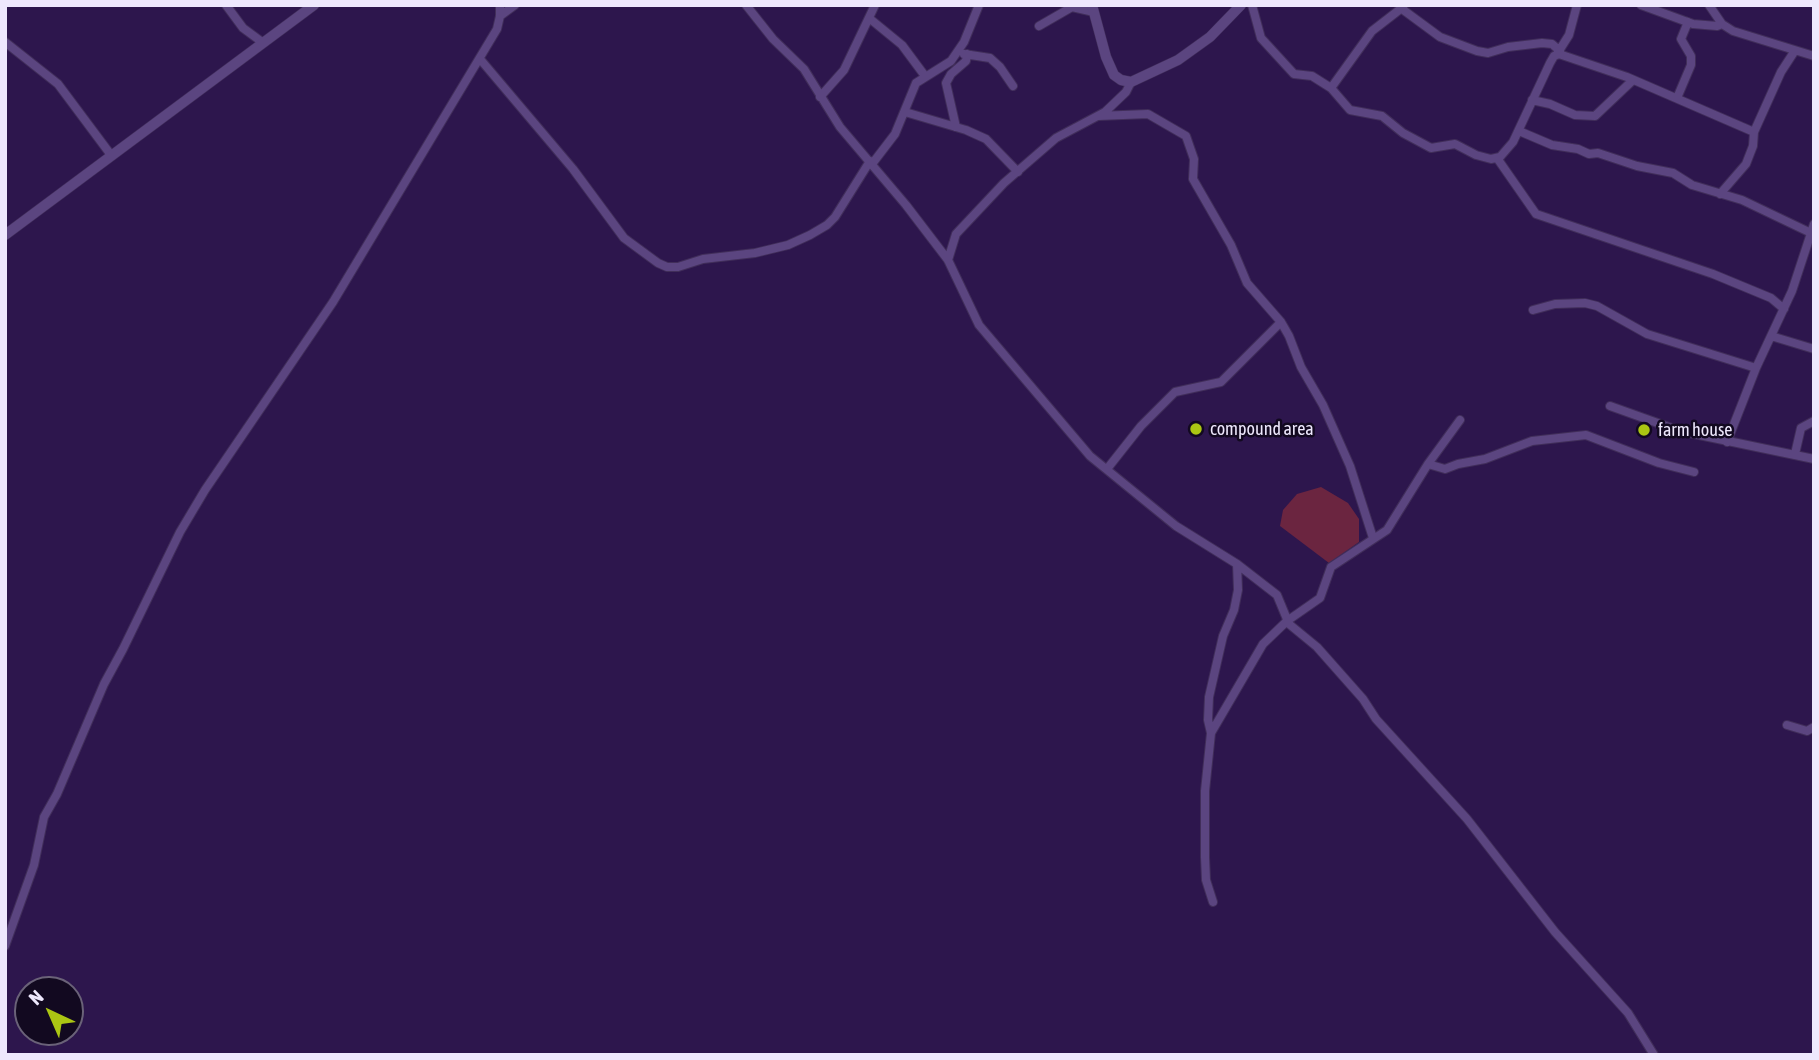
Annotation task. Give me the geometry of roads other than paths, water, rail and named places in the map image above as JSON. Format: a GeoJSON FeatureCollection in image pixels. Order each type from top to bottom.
{"type":"FeatureCollection","features":[{"type":"Feature","properties":{"kind":"street"},"geometry":{"type":"LineString","coordinates":[[226,5],[243,28],[262,42]]}},
{"type":"Feature","properties":{"kind":"street"},"geometry":{"type":"LineString","coordinates":[[5,234],[314,5]]}},
{"type":"Feature","properties":{"kind":"street"},"geometry":{"type":"LineString","coordinates":[[5,946],[34,865],[44,817],[57,794],[104,684],[180,532],[205,490],[333,302],[497,29],[500,5]]}},
{"type":"Feature","properties":{"kind":"street"},"geometry":{"type":"LineString","coordinates":[[500,16],[515,5]]}},
{"type":"Feature","properties":{"kind":"street"},"geometry":{"type":"LineString","coordinates":[[746,5],[804,69],[840,127],[948,260],[979,325],[1090,456],[1176,526],[1237,564],[1280,598],[1287,621],[1317,647],[1363,699],[1376,719],[1467,819],[1555,932],[1628,1013],[1654,1055]]}},
{"type":"Feature","properties":{"kind":"street"},"geometry":{"type":"LineString","coordinates":[[820,97],[844,69],[875,5]]}},
{"type":"Feature","properties":{"kind":"street"},"geometry":{"type":"LineString","coordinates":[[480,59],[573,169],[624,238],[657,263],[678,267],[703,259],[755,253],[788,245],[827,225],[871,162],[895,134],[914,86],[925,76],[945,65],[957,53],[979,5]]}},
{"type":"Feature","properties":{"kind":"street"},"geometry":{"type":"LineString","coordinates":[[948,260],[956,234],[1004,183],[1056,138],[1098,116],[1116,103],[1131,82],[1178,60],[1210,37],[1241,5]]}},
{"type":"Feature","properties":{"kind":"street"},"geometry":{"type":"LineString","coordinates":[[1252,5],[1261,38],[1289,69],[1295,74],[1312,76],[1331,88],[1350,110],[1382,116],[1403,133],[1430,148],[1455,144],[1476,155],[1497,158],[1511,147],[1532,100],[1569,35],[1577,5]]}},
{"type":"Feature","properties":{"kind":"street"},"geometry":{"type":"LineString","coordinates":[[1641,5],[1688,22],[1717,26],[1722,24]]}},
{"type":"Feature","properties":{"kind":"street"},"geometry":{"type":"LineString","coordinates":[[1039,26],[1072,7],[1093,8],[1114,75],[1131,82]]}},
{"type":"Feature","properties":{"kind":"street"},"geometry":{"type":"LineString","coordinates":[[1331,88],[1372,31],[1403,7],[1440,37],[1483,53],[1542,43],[1555,45],[1558,53],[1562,55],[1633,80],[1754,132]]}},
{"type":"Feature","properties":{"kind":"street"},"geometry":{"type":"LineString","coordinates":[[1711,7],[1722,24],[1733,31],[1814,56]]}},
{"type":"Feature","properties":{"kind":"street"},"geometry":{"type":"LineString","coordinates":[[869,18],[910,54],[925,76]]}},
{"type":"Feature","properties":{"kind":"street"},"geometry":{"type":"LineString","coordinates":[[1677,98],[1691,65],[1691,56],[1681,39],[1688,22]]}},
{"type":"Feature","properties":{"kind":"street"},"geometry":{"type":"LineString","coordinates":[[5,42],[58,84],[111,155]]}},
{"type":"Feature","properties":{"kind":"street"},"geometry":{"type":"LineString","coordinates":[[1720,194],[1746,164],[1753,146],[1754,132],[1781,72],[1794,52]]}},
{"type":"Feature","properties":{"kind":"street"},"geometry":{"type":"LineString","coordinates":[[957,53],[990,58],[1013,86]]}},
{"type":"Feature","properties":{"kind":"street"},"geometry":{"type":"LineString","coordinates":[[956,127],[946,83],[951,74],[966,61],[967,54]]}},
{"type":"Feature","properties":{"kind":"street"},"geometry":{"type":"LineString","coordinates":[[1532,100],[1550,104],[1576,116],[1590,117],[1600,113],[1633,80]]}},
{"type":"Feature","properties":{"kind":"street"},"geometry":{"type":"LineString","coordinates":[[905,113],[956,127],[990,142],[1018,172]]}},
{"type":"Feature","properties":{"kind":"street"},"geometry":{"type":"LineString","coordinates":[[1098,116],[1148,114],[1186,136],[1194,159],[1193,180],[1231,245],[1247,283],[1289,336],[1301,367],[1323,405],[1350,466],[1373,538]]}},
{"type":"Feature","properties":{"kind":"street"},"geometry":{"type":"LineString","coordinates":[[1519,131],[1552,145],[1598,153],[1637,166],[1673,173],[1692,185],[1812,229],[1784,309],[1756,368],[1727,442]]}},
{"type":"Feature","properties":{"kind":"street"},"geometry":{"type":"LineString","coordinates":[[1497,158],[1536,214],[1713,274],[1771,298],[1784,309]]}},
{"type":"Feature","properties":{"kind":"street"},"geometry":{"type":"LineString","coordinates":[[1533,310],[1555,304],[1585,303],[1597,306],[1647,334],[1756,368]]}},
{"type":"Feature","properties":{"kind":"street"},"geometry":{"type":"LineString","coordinates":[[1107,469],[1141,426],[1175,392],[1221,382],[1280,322]]}},
{"type":"Feature","properties":{"kind":"street"},"geometry":{"type":"LineString","coordinates":[[1771,336],[1814,349]]}},
{"type":"Feature","properties":{"kind":"street"},"geometry":{"type":"LineString","coordinates":[[1611,406],[1680,431],[1814,459]]}},
{"type":"Feature","properties":{"kind":"street"},"geometry":{"type":"LineString","coordinates":[[1211,733],[1264,644],[1287,621],[1320,598],[1331,567],[1387,530],[1427,464],[1460,420]]}},
{"type":"Feature","properties":{"kind":"street"},"geometry":{"type":"LineString","coordinates":[[1795,454],[1801,428],[1814,421]]}},
{"type":"Feature","properties":{"kind":"street"},"geometry":{"type":"LineString","coordinates":[[1427,464],[1445,469],[1485,459],[1532,441],[1587,435],[1659,463],[1694,472]]}},
{"type":"Feature","properties":{"kind":"street"},"geometry":{"type":"LineString","coordinates":[[1213,902],[1206,880],[1205,857],[1205,791],[1211,733],[1208,720],[1209,697],[1223,636],[1234,610],[1238,590],[1237,564]]}},
{"type":"Feature","properties":{"kind":"street"},"geometry":{"type":"LineString","coordinates":[[1787,725],[1807,731],[1814,727]]}},
{"type":"Feature","properties":{"kind":"place","name":"compound area"},"geometry":{"type":"Point","coordinates":[1196,429]}},
{"type":"Feature","properties":{"kind":"place","name":"farm house"},"geometry":{"type":"Point","coordinates":[1644,430]}}]}
